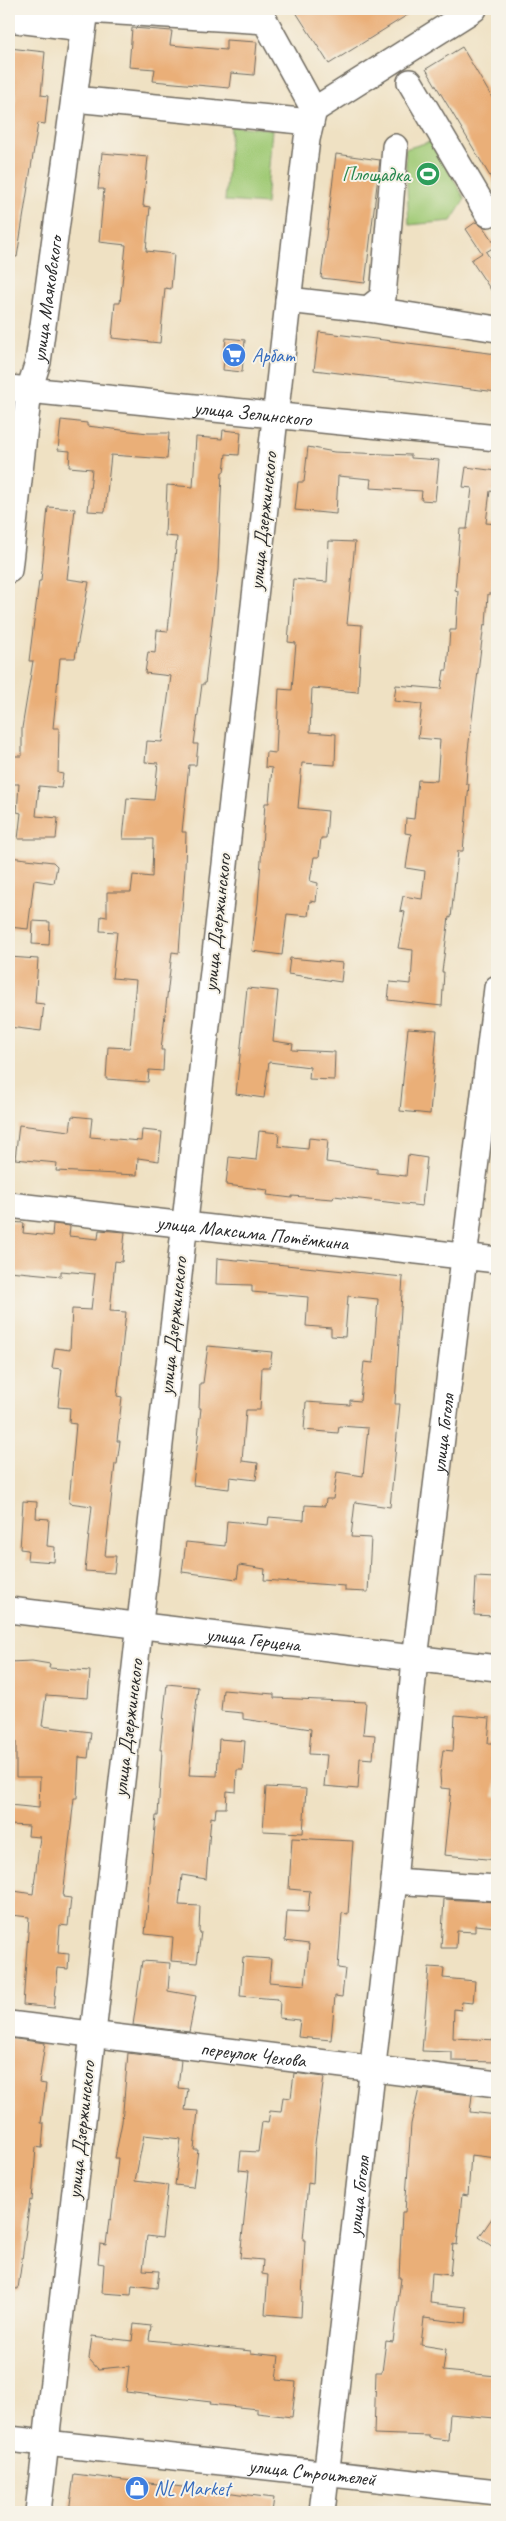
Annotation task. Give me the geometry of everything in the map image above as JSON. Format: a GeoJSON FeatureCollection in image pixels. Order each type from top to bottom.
{"type":"FeatureCollection","features":[{"type":"Feature","properties":{"kind":"street"},"geometry":{"type":"LineString","coordinates":[[74,99],[311,124],[474,9]]}},
{"type":"Feature","properties":{"kind":"street"},"geometry":{"type":"LineString","coordinates":[[9,19],[83,28],[86,10],[265,21],[311,124]]}},
{"type":"Feature","properties":{"kind":"street","name":"улица Маяковского"},"geometry":{"type":"LineString","coordinates":[[9,570],[19,389],[38,362],[83,28]]}},
{"type":"Feature","properties":{"kind":"street"},"geometry":{"type":"LineString","coordinates":[[410,82],[494,218]]}},
{"type":"Feature","properties":{"kind":"street","name":"улица Дзержинского"},"geometry":{"type":"LineString","coordinates":[[38,2512],[141,1624],[183,1224],[288,300],[311,124]]}},
{"type":"Feature","properties":{"kind":"street"},"geometry":{"type":"LineString","coordinates":[[368,309],[383,297],[395,147]]}},
{"type":"Feature","properties":{"kind":"street"},"geometry":{"type":"LineString","coordinates":[[288,300],[368,309],[497,329]]}},
{"type":"Feature","properties":{"kind":"street","name":"улица Зелинского"},"geometry":{"type":"LineString","coordinates":[[19,389],[497,438]]}},
{"type":"Feature","properties":{"kind":"street","name":"улица Гоголя"},"geometry":{"type":"LineString","coordinates":[[322,2512],[371,2069],[394,1881],[415,1659],[466,1256],[497,988]]}},
{"type":"Feature","properties":{"kind":"street","name":"улица Максима Потёмкина"},"geometry":{"type":"LineString","coordinates":[[9,1205],[497,1260]]}},
{"type":"Feature","properties":{"kind":"street","name":"улица Герцена"},"geometry":{"type":"LineString","coordinates":[[9,1610],[141,1624],[497,1668]]}},
{"type":"Feature","properties":{"kind":"street"},"geometry":{"type":"LineString","coordinates":[[394,1881],[497,1888]]}},
{"type":"Feature","properties":{"kind":"street","name":"переулок Чехова"},"geometry":{"type":"LineString","coordinates":[[9,2024],[497,2084]]}},
{"type":"Feature","properties":{"kind":"street","name":"улица Строителей"},"geometry":{"type":"LineString","coordinates":[[9,2439],[497,2492]]}},
{"type":"Feature","properties":{"kind":"green space"},"geometry":{"type":"Polygon","coordinates":[[[231,126],[272,129],[266,204],[225,201],[231,126]]]}},
{"type":"Feature","properties":{"kind":"green space","name":"Площадка"},"geometry":{"type":"Polygon","coordinates":[[[432,141],[465,199],[451,221],[409,225],[405,149],[432,141]]]}},
{"type":"Feature","properties":{"kind":"building"},"geometry":{"type":"Polygon","coordinates":[[[294,9],[417,9],[329,64],[294,9]]]}},
{"type":"Feature","properties":{"kind":"building"},"geometry":{"type":"Polygon","coordinates":[[[132,28],[172,31],[170,45],[226,50],[226,40],[257,42],[254,75],[231,73],[229,88],[153,81],[155,69],[129,67],[132,28]]]}},
{"type":"Feature","properties":{"kind":"building"},"geometry":{"type":"Polygon","coordinates":[[[462,47],[497,106],[497,188],[426,69],[462,47]]]}},
{"type":"Feature","properties":{"kind":"building"},"geometry":{"type":"Polygon","coordinates":[[[9,48],[45,52],[41,95],[48,96],[45,124],[38,123],[17,257],[9,256],[9,162],[16,93],[9,92],[9,48]]]}},
{"type":"Feature","properties":{"kind":"building"},"geometry":{"type":"Polygon","coordinates":[[[102,153],[148,157],[143,206],[150,207],[146,251],[174,254],[171,289],[165,288],[160,343],[112,338],[115,303],[120,303],[126,245],[99,242],[104,189],[98,189],[102,153]]]}},
{"type":"Feature","properties":{"kind":"building"},"geometry":{"type":"Polygon","coordinates":[[[336,154],[380,160],[365,283],[321,278],[336,154]]]}},
{"type":"Feature","properties":{"kind":"building"},"geometry":{"type":"Polygon","coordinates":[[[476,222],[483,227],[496,246],[486,252],[497,269],[497,299],[471,260],[482,253],[466,229],[476,222]]]}},
{"type":"Feature","properties":{"kind":"building"},"geometry":{"type":"Polygon","coordinates":[[[319,332],[497,354],[497,392],[314,370],[319,332]]]}},
{"type":"Feature","properties":{"kind":"building","name":"Арбат"},"geometry":{"type":"Polygon","coordinates":[[[226,338],[245,340],[242,372],[223,370],[226,338]]]}},
{"type":"Feature","properties":{"kind":"building"},"geometry":{"type":"Polygon","coordinates":[[[61,420],[87,423],[87,426],[148,433],[169,433],[167,459],[111,455],[105,512],[88,511],[92,469],[69,467],[70,451],[58,450],[61,420]]]}},
{"type":"Feature","properties":{"kind":"building"},"geometry":{"type":"Polygon","coordinates":[[[223,430],[241,432],[239,455],[226,454],[224,472],[222,472],[218,570],[205,684],[202,684],[194,744],[198,744],[196,765],[189,765],[182,832],[186,832],[179,953],[172,952],[161,1050],[164,1050],[163,1071],[149,1070],[148,1082],[106,1079],[108,1047],[130,1048],[136,980],[112,978],[117,932],[100,931],[101,916],[107,917],[107,892],[131,892],[133,875],[152,877],[153,839],[123,839],[127,798],[154,800],[158,763],[145,762],[147,741],[162,742],[171,676],[145,673],[148,652],[155,653],[157,630],[168,631],[177,537],[165,536],[167,485],[193,487],[196,437],[222,439],[223,430]]]}},
{"type":"Feature","properties":{"kind":"building"},"geometry":{"type":"Polygon","coordinates":[[[308,447],[334,452],[411,455],[411,458],[439,460],[435,501],[421,500],[422,491],[370,488],[371,479],[338,476],[336,514],[295,510],[298,482],[304,482],[308,447]]]}},
{"type":"Feature","properties":{"kind":"building"},"geometry":{"type":"Polygon","coordinates":[[[466,467],[497,471],[497,492],[490,491],[486,523],[497,524],[497,553],[494,553],[491,594],[488,594],[486,625],[484,624],[468,750],[466,784],[469,784],[463,851],[458,851],[451,918],[449,917],[442,972],[444,972],[442,1006],[388,1000],[390,982],[411,984],[413,950],[398,948],[405,912],[400,911],[403,896],[422,899],[425,871],[406,868],[411,834],[405,833],[406,818],[414,819],[418,780],[437,781],[440,740],[418,738],[422,704],[394,701],[396,685],[441,689],[444,670],[447,670],[450,630],[456,630],[458,591],[455,590],[460,529],[467,529],[472,488],[463,487],[466,467]]]}},
{"type":"Feature","properties":{"kind":"building"},"geometry":{"type":"Polygon","coordinates":[[[48,507],[75,509],[67,579],[89,582],[75,658],[60,658],[53,728],[59,728],[58,773],[63,774],[61,788],[39,786],[36,816],[58,818],[56,839],[18,839],[21,813],[17,812],[19,784],[11,784],[14,756],[22,756],[22,728],[33,661],[29,661],[39,581],[41,581],[48,507]]]}},
{"type":"Feature","properties":{"kind":"building"},"geometry":{"type":"Polygon","coordinates":[[[329,541],[355,542],[347,624],[362,625],[358,692],[312,688],[310,732],[336,734],[335,765],[302,763],[298,808],[328,811],[326,838],[321,838],[319,857],[314,857],[310,881],[318,883],[316,902],[310,901],[308,916],[287,914],[282,955],[252,951],[258,903],[265,803],[269,803],[272,768],[265,767],[266,752],[276,753],[279,689],[292,690],[296,643],[288,642],[293,579],[327,582],[329,541]]]}},
{"type":"Feature","properties":{"kind":"building"},"geometry":{"type":"Polygon","coordinates":[[[9,857],[53,862],[57,866],[54,883],[34,880],[28,929],[9,927],[9,857]]]}},
{"type":"Feature","properties":{"kind":"building"},"geometry":{"type":"Polygon","coordinates":[[[33,921],[50,922],[49,945],[32,944],[33,921]]]}},
{"type":"Feature","properties":{"kind":"building"},"geometry":{"type":"Polygon","coordinates":[[[9,957],[38,959],[35,1003],[44,1004],[41,1031],[9,1027],[9,957]]]}},
{"type":"Feature","properties":{"kind":"building"},"geometry":{"type":"Polygon","coordinates":[[[290,958],[343,963],[341,982],[288,974],[290,958]]]}},
{"type":"Feature","properties":{"kind":"building"},"geometry":{"type":"Polygon","coordinates":[[[247,988],[278,991],[273,1041],[293,1044],[292,1050],[335,1052],[334,1080],[309,1079],[310,1067],[269,1062],[264,1098],[236,1094],[247,988]]]}},
{"type":"Feature","properties":{"kind":"building"},"geometry":{"type":"Polygon","coordinates":[[[408,1028],[437,1030],[430,1114],[400,1111],[408,1028]]]}},
{"type":"Feature","properties":{"kind":"building"},"geometry":{"type":"Polygon","coordinates":[[[72,1116],[92,1118],[90,1137],[141,1141],[142,1130],[162,1132],[159,1161],[138,1158],[137,1175],[56,1171],[57,1163],[15,1159],[19,1125],[70,1131],[72,1116]]]}},
{"type":"Feature","properties":{"kind":"building"},"geometry":{"type":"Polygon","coordinates":[[[259,1131],[279,1133],[278,1146],[308,1149],[309,1138],[328,1140],[326,1162],[377,1169],[377,1173],[406,1176],[408,1155],[427,1158],[422,1206],[334,1196],[333,1199],[292,1196],[292,1198],[267,1195],[268,1190],[226,1185],[229,1157],[256,1160],[259,1131]]]}},
{"type":"Feature","properties":{"kind":"building"},"geometry":{"type":"Polygon","coordinates":[[[9,1222],[24,1223],[23,1233],[52,1236],[53,1224],[70,1226],[69,1236],[98,1239],[99,1230],[125,1232],[122,1262],[115,1261],[110,1311],[126,1312],[117,1396],[122,1397],[117,1441],[120,1441],[117,1464],[115,1464],[105,1556],[116,1556],[114,1573],[85,1571],[92,1506],[69,1503],[76,1424],[69,1423],[70,1408],[58,1407],[62,1369],[52,1368],[55,1348],[70,1350],[72,1309],[91,1310],[95,1274],[61,1271],[61,1276],[9,1271],[9,1222]]]}},
{"type":"Feature","properties":{"kind":"building"},"geometry":{"type":"Polygon","coordinates":[[[217,1258],[403,1277],[395,1404],[400,1404],[390,1507],[355,1502],[351,1537],[371,1538],[368,1592],[345,1591],[345,1586],[264,1580],[265,1569],[239,1565],[237,1579],[182,1572],[186,1542],[225,1546],[227,1521],[268,1525],[269,1517],[304,1520],[305,1505],[325,1506],[326,1499],[333,1499],[337,1472],[363,1476],[368,1428],[339,1426],[338,1433],[304,1430],[306,1402],[350,1405],[350,1400],[360,1401],[364,1362],[373,1363],[378,1299],[348,1296],[345,1337],[331,1336],[331,1328],[306,1326],[308,1297],[252,1292],[252,1285],[216,1284],[217,1258]]]}},
{"type":"Feature","properties":{"kind":"building"},"geometry":{"type":"Polygon","coordinates":[[[208,1346],[272,1352],[270,1367],[262,1367],[260,1410],[246,1410],[242,1461],[258,1463],[256,1480],[230,1477],[229,1489],[193,1485],[201,1408],[199,1408],[200,1383],[203,1383],[208,1346]]]}},
{"type":"Feature","properties":{"kind":"building"},"geometry":{"type":"Polygon","coordinates":[[[23,1501],[37,1502],[36,1518],[49,1519],[47,1546],[55,1547],[54,1562],[27,1560],[28,1550],[20,1549],[23,1501]]]}},
{"type":"Feature","properties":{"kind":"building"},"geometry":{"type":"Polygon","coordinates":[[[476,1577],[496,1578],[494,1616],[474,1615],[476,1577]]]}},
{"type":"Feature","properties":{"kind":"building"},"geometry":{"type":"Polygon","coordinates":[[[32,1661],[50,1664],[49,1668],[90,1671],[88,1698],[46,1695],[42,1726],[91,1732],[88,1758],[79,1757],[77,1798],[74,1798],[63,1897],[71,1898],[68,1926],[60,1925],[58,1953],[69,1954],[68,1969],[58,1968],[54,2008],[23,2005],[29,1917],[11,1915],[14,1891],[33,1894],[40,1837],[28,1836],[29,1826],[9,1825],[9,1805],[39,1808],[40,1777],[16,1777],[16,1742],[9,1741],[9,1662],[32,1661]]]}},
{"type":"Feature","properties":{"kind":"building"},"geometry":{"type":"Polygon","coordinates":[[[167,1684],[198,1687],[189,1775],[217,1776],[219,1739],[245,1741],[243,1770],[237,1770],[236,1792],[227,1791],[226,1808],[216,1808],[215,1818],[211,1817],[206,1879],[182,1875],[179,1905],[200,1906],[199,1932],[201,1932],[197,1963],[171,1961],[173,1937],[145,1934],[156,1816],[158,1816],[162,1750],[160,1750],[167,1684]]]}},
{"type":"Feature","properties":{"kind":"building"},"geometry":{"type":"Polygon","coordinates":[[[223,1690],[274,1694],[274,1698],[366,1702],[363,1734],[375,1735],[373,1759],[360,1758],[358,1789],[324,1786],[327,1755],[309,1754],[311,1729],[243,1719],[243,1713],[221,1711],[223,1690]]]}},
{"type":"Feature","properties":{"kind":"building"},"geometry":{"type":"Polygon","coordinates":[[[455,1715],[490,1718],[488,1743],[497,1743],[494,1796],[497,1796],[497,1860],[444,1855],[451,1789],[441,1788],[440,1774],[443,1750],[453,1751],[455,1715]]]}},
{"type":"Feature","properties":{"kind":"building"},"geometry":{"type":"Polygon","coordinates":[[[266,1787],[306,1789],[303,1833],[263,1831],[266,1787]]]}},
{"type":"Feature","properties":{"kind":"building"},"geometry":{"type":"Polygon","coordinates":[[[292,1838],[353,1841],[348,1914],[342,1913],[338,1968],[345,1969],[342,1997],[335,1996],[331,2040],[298,2037],[300,2020],[279,2018],[280,2001],[277,1999],[240,1996],[243,1957],[271,1959],[269,1982],[305,1985],[309,1944],[285,1941],[287,1911],[308,1912],[310,1891],[289,1889],[292,1838]]]}},
{"type":"Feature","properties":{"kind":"building"},"geometry":{"type":"Polygon","coordinates":[[[444,1899],[497,1902],[497,1927],[475,1925],[475,1932],[457,1931],[456,1948],[441,1948],[444,1899]]]}},
{"type":"Feature","properties":{"kind":"building"},"geometry":{"type":"Polygon","coordinates":[[[142,1961],[170,1963],[168,1991],[196,1996],[189,2032],[133,2025],[142,1961]]]}},
{"type":"Feature","properties":{"kind":"building"},"geometry":{"type":"Polygon","coordinates":[[[429,1967],[444,1968],[443,1978],[475,1981],[473,2003],[462,2002],[461,2010],[454,2009],[453,2038],[497,2040],[497,2062],[452,2061],[452,2052],[422,2051],[429,1967]]]}},
{"type":"Feature","properties":{"kind":"building"},"geometry":{"type":"Polygon","coordinates":[[[9,2038],[45,2043],[39,2083],[46,2084],[41,2123],[44,2123],[42,2148],[36,2147],[32,2201],[30,2200],[18,2289],[9,2288],[9,2038]]]}},
{"type":"Feature","properties":{"kind":"building"},"geometry":{"type":"Polygon","coordinates":[[[128,2053],[181,2060],[178,2088],[188,2089],[185,2110],[198,2111],[194,2150],[198,2150],[193,2187],[175,2185],[181,2139],[144,2135],[135,2181],[168,2185],[162,2238],[147,2236],[143,2270],[159,2271],[157,2288],[132,2285],[131,2295],[102,2293],[104,2264],[98,2263],[100,2244],[106,2245],[109,2219],[111,2220],[118,2158],[115,2158],[122,2122],[128,2053]]]}},
{"type":"Feature","properties":{"kind":"building"},"geometry":{"type":"Polygon","coordinates":[[[294,2073],[324,2077],[315,2143],[313,2184],[308,2183],[303,2240],[305,2240],[301,2317],[265,2314],[268,2275],[262,2274],[263,2260],[240,2258],[249,2171],[239,2170],[241,2151],[258,2152],[262,2122],[268,2123],[270,2111],[281,2112],[283,2097],[291,2098],[294,2073]]]}},
{"type":"Feature","properties":{"kind":"building"},"geometry":{"type":"Polygon","coordinates":[[[419,2089],[472,2095],[470,2112],[497,2115],[497,2158],[471,2155],[468,2196],[462,2195],[457,2245],[453,2244],[450,2275],[432,2273],[430,2303],[467,2307],[466,2323],[424,2318],[421,2345],[446,2349],[443,2371],[497,2376],[495,2418],[450,2414],[448,2440],[429,2438],[429,2436],[374,2434],[376,2372],[382,2372],[386,2341],[393,2342],[401,2278],[399,2278],[402,2212],[405,2212],[411,2124],[419,2089]]]}},
{"type":"Feature","properties":{"kind":"building"},"geometry":{"type":"Polygon","coordinates":[[[497,2211],[497,2250],[479,2237],[497,2211]]]}},
{"type":"Feature","properties":{"kind":"building"},"geometry":{"type":"Polygon","coordinates":[[[134,2324],[151,2326],[149,2340],[251,2351],[251,2353],[279,2356],[276,2380],[296,2382],[292,2417],[257,2413],[257,2409],[210,2404],[211,2402],[126,2392],[129,2366],[98,2369],[89,2359],[92,2336],[132,2341],[134,2324]]]}},
{"type":"Feature","properties":{"kind":"building"},"geometry":{"type":"Polygon","coordinates":[[[74,2474],[274,2498],[272,2512],[69,2512],[74,2474]]]}},
{"type":"Feature","properties":{"kind":"place","name":"Площадка"},"geometry":{"type":"Point","coordinates":[428,174]}},
{"type":"Feature","properties":{"kind":"place","name":"Арбат"},"geometry":{"type":"Point","coordinates":[234,355]}},
{"type":"Feature","properties":{"kind":"place","name":"NL Market"},"geometry":{"type":"Point","coordinates":[137,2488]}}]}
